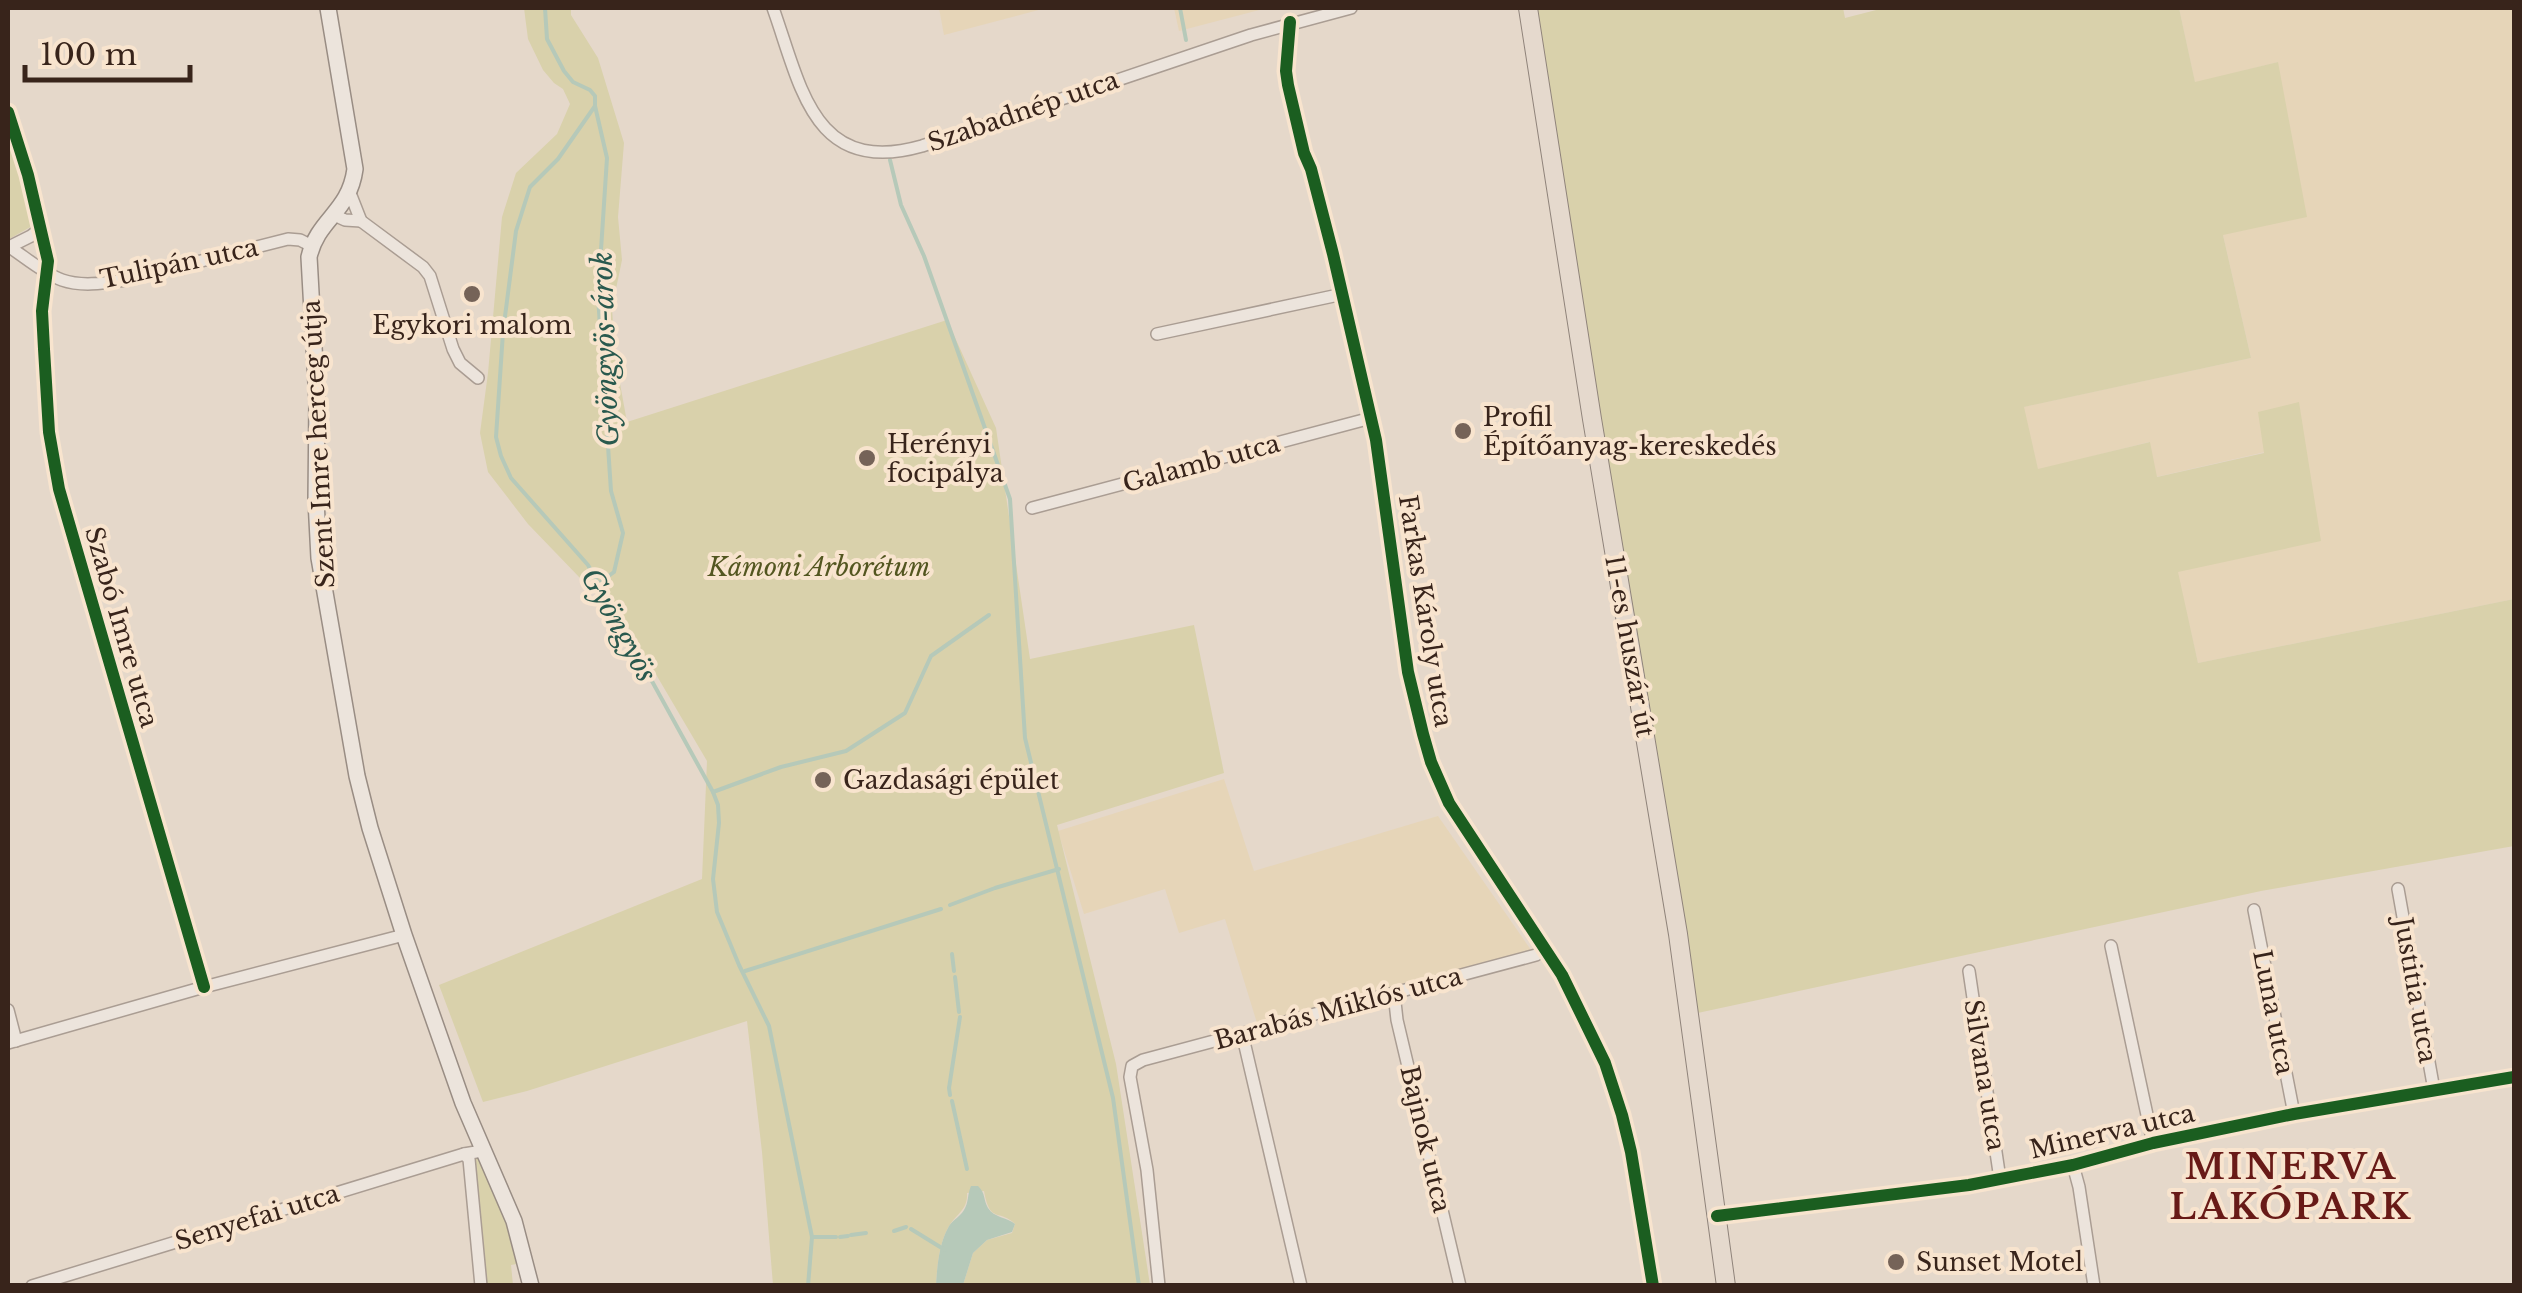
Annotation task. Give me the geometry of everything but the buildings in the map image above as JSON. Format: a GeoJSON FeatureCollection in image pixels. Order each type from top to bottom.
{"type":"FeatureCollection","features":[{"type":"Feature","properties":{"kind":"main road"},"geometry":{"type":"LineString","coordinates":[[312,246],[350,193],[355,169],[328,8]]}},
{"type":"Feature","properties":{"kind":"main road","name":"11-es huszár út"},"geometry":{"type":"LineString","coordinates":[[1528,8],[1678,934],[1726,1286]]}},
{"type":"Feature","properties":{"kind":"main road","name":"Szent Imre herceg útja"},"geometry":{"type":"LineString","coordinates":[[312,246],[308,272],[317,400],[319,558],[357,776],[404,934],[482,1151],[514,1221],[531,1286]]}},
{"type":"Feature","properties":{"kind":"street","name":"Szabadnép utca"},"geometry":{"type":"LineString","coordinates":[[773,8],[806,102],[820,125],[844,144],[877,153],[922,146],[1290,22],[1351,8]]}},
{"type":"Feature","properties":{"kind":"street","name":"Farkas Károly utca"},"geometry":{"type":"LineString","coordinates":[[1290,22],[1288,85],[1343,294],[1376,440],[1408,672],[1431,762],[1450,803],[1578,1006],[1613,1085],[1631,1152],[1653,1286]]}},
{"type":"Feature","properties":{"kind":"street"},"geometry":{"type":"LineString","coordinates":[[8,112],[28,174],[46,248],[47,272]]}},
{"type":"Feature","properties":{"kind":"street"},"geometry":{"type":"LineString","coordinates":[[350,193],[361,221],[430,276],[460,364],[478,378]]}},
{"type":"Feature","properties":{"kind":"street"},"geometry":{"type":"LineString","coordinates":[[334,215],[361,221]]}},
{"type":"Feature","properties":{"kind":"street"},"geometry":{"type":"LineString","coordinates":[[8,247],[41,228]]}},
{"type":"Feature","properties":{"kind":"street","name":"Tulipán utca"},"geometry":{"type":"LineString","coordinates":[[8,247],[62,280],[103,284],[288,239],[312,246]]}},
{"type":"Feature","properties":{"kind":"street","name":"Szabó Imre utca"},"geometry":{"type":"LineString","coordinates":[[47,272],[42,310],[44,349],[59,489],[204,987]]}},
{"type":"Feature","properties":{"kind":"street"},"geometry":{"type":"LineString","coordinates":[[1157,334],[1343,294]]}},
{"type":"Feature","properties":{"kind":"street","name":"Galamb utca"},"geometry":{"type":"LineString","coordinates":[[1032,508],[1371,418]]}},
{"type":"Feature","properties":{"kind":"street","name":"Justitia utca"},"geometry":{"type":"LineString","coordinates":[[2398,889],[2434,1090]]}},
{"type":"Feature","properties":{"kind":"street","name":"Luna utca"},"geometry":{"type":"LineString","coordinates":[[2254,910],[2294,1114]]}},
{"type":"Feature","properties":{"kind":"street"},"geometry":{"type":"LineString","coordinates":[[8,1010],[12,1042],[404,934]]}},
{"type":"Feature","properties":{"kind":"street"},"geometry":{"type":"LineString","coordinates":[[2110,946],[2153,1142]]}},
{"type":"Feature","properties":{"kind":"street","name":"Barabás Miklós utca"},"geometry":{"type":"LineString","coordinates":[[1159,1286],[1147,1170],[1130,1077],[1132,1066],[1536,955],[1544,949]]}},
{"type":"Feature","properties":{"kind":"street","name":"Silvana utca"},"geometry":{"type":"LineString","coordinates":[[1969,971],[2000,1178]]}},
{"type":"Feature","properties":{"kind":"street","name":"Bajnok utca"},"geometry":{"type":"LineString","coordinates":[[1394,993],[1397,1020],[1460,1286]]}},
{"type":"Feature","properties":{"kind":"street"},"geometry":{"type":"LineString","coordinates":[[1242,1033],[1302,1286]]}},
{"type":"Feature","properties":{"kind":"street","name":"Minerva utca"},"geometry":{"type":"LineString","coordinates":[[1717,1216],[1969,1184],[2073,1165],[2153,1142],[2294,1114],[2514,1076]]}},
{"type":"Feature","properties":{"kind":"street","name":"Senyefai utca"},"geometry":{"type":"LineString","coordinates":[[32,1286],[482,1151]]}},
{"type":"Feature","properties":{"kind":"street"},"geometry":{"type":"LineString","coordinates":[[464,1154],[469,1159],[481,1286]]}},
{"type":"Feature","properties":{"kind":"street"},"geometry":{"type":"LineString","coordinates":[[2073,1165],[2094,1286]]}},
{"type":"Feature","properties":{"kind":"shaded area"},"geometry":{"type":"Polygon","coordinates":[[[939,8],[1046,8],[944,35],[939,8]]]}},
{"type":"Feature","properties":{"kind":"shaded area"},"geometry":{"type":"Polygon","coordinates":[[[1174,8],[1267,8],[1179,31],[1174,8]]]}},
{"type":"Feature","properties":{"kind":"shaded area"},"geometry":{"type":"Polygon","coordinates":[[[2179,8],[2514,8],[2514,599],[2198,663],[2177,571],[2265,452],[2156,477],[2149,442],[2038,470],[2023,407],[2251,358],[2223,235],[2278,62],[2195,83],[2179,8]]]}},
{"type":"Feature","properties":{"kind":"shaded area"},"geometry":{"type":"Polygon","coordinates":[[[1224,779],[1254,871],[1438,816],[1531,950],[1257,1023],[1225,919],[1179,933],[1165,889],[1084,914],[1058,831],[1224,779]]]}},
{"type":"Feature","properties":{"kind":"shaded area"},"geometry":{"type":"Polygon","coordinates":[[[971,1186],[981,1189],[991,1211],[1015,1224],[1012,1232],[987,1240],[973,1253],[963,1285],[936,1285],[942,1241],[966,1207],[971,1186]]]}},
{"type":"Feature","properties":{"kind":"green space","name":"Kámoni Arborétum"},"geometry":{"type":"Polygon","coordinates":[[[524,8],[571,8],[571,15],[598,58],[624,143],[618,217],[622,260],[612,308],[615,356],[627,422],[947,320],[996,428],[1030,659],[1194,625],[1224,773],[1057,825],[1116,1064],[1150,1285],[963,1285],[973,1253],[987,1240],[1012,1233],[1015,1224],[992,1212],[984,1191],[967,1193],[963,1208],[948,1228],[936,1285],[773,1285],[747,1021],[483,1102],[439,985],[702,879],[707,761],[601,581],[580,578],[528,524],[488,472],[480,433],[502,217],[516,173],[557,134],[570,104],[563,89],[543,70],[528,39],[524,8]]]}},
{"type":"Feature","properties":{"kind":"green space"},"geometry":{"type":"Polygon","coordinates":[[[1535,8],[1843,8],[1845,18],[1884,8],[2179,8],[2195,82],[2278,62],[2307,217],[2223,235],[2251,358],[2024,407],[2038,469],[2150,442],[2157,477],[2264,453],[2258,412],[2299,402],[2321,541],[2178,572],[2198,663],[2514,599],[2514,846],[2261,891],[1693,1014],[1616,545],[1535,8]]]}},
{"type":"Feature","properties":{"kind":"green space"},"geometry":{"type":"Polygon","coordinates":[[[8,136],[34,225],[9,239],[8,238],[8,136]]]}},
{"type":"Feature","properties":{"kind":"green space"},"geometry":{"type":"Polygon","coordinates":[[[480,1154],[522,1263],[511,1265],[513,1285],[484,1285],[469,1159],[480,1154]]]}},
{"type":"Feature","properties":{"kind":"waterway","name":"Gyöngyös"},"geometry":{"type":"LineString","coordinates":[[545,8],[547,39],[573,82],[595,96],[595,106],[558,159],[530,187],[516,231],[503,332],[496,437],[511,478],[588,565],[718,805],[713,879],[717,912],[769,1026],[812,1237],[808,1286]]}},
{"type":"Feature","properties":{"kind":"waterway"},"geometry":{"type":"LineString","coordinates":[[1180,8],[1186,40]]}},
{"type":"Feature","properties":{"kind":"waterway","name":"Gyöngyös-árok"},"geometry":{"type":"LineString","coordinates":[[595,106],[607,158],[598,296],[611,491],[623,533],[614,572],[599,583]]}},
{"type":"Feature","properties":{"kind":"waterway"},"geometry":{"type":"LineString","coordinates":[[890,160],[901,205],[924,256],[1010,499],[1025,738],[1113,1098],[1139,1286]]}},
{"type":"Feature","properties":{"kind":"waterway"},"geometry":{"type":"LineString","coordinates":[[713,792],[781,767],[846,751],[905,713],[931,656],[989,615]]}},
{"type":"Feature","properties":{"kind":"waterway"},"geometry":{"type":"LineString","coordinates":[[950,905],[1059,869]]}},
{"type":"Feature","properties":{"kind":"waterway"},"geometry":{"type":"LineString","coordinates":[[745,971],[941,909]]}},
{"type":"Feature","properties":{"kind":"waterway"},"geometry":{"type":"LineString","coordinates":[[952,954],[954,971]]}},
{"type":"Feature","properties":{"kind":"waterway"},"geometry":{"type":"LineString","coordinates":[[955,977],[959,1012]]}},
{"type":"Feature","properties":{"kind":"waterway"},"geometry":{"type":"LineString","coordinates":[[950,1095],[960,1017]]}},
{"type":"Feature","properties":{"kind":"waterway"},"geometry":{"type":"LineString","coordinates":[[952,1101],[967,1169]]}},
{"type":"Feature","properties":{"kind":"waterway"},"geometry":{"type":"LineString","coordinates":[[894,1231],[906,1227]]}},
{"type":"Feature","properties":{"kind":"waterway"},"geometry":{"type":"LineString","coordinates":[[911,1229],[945,1250]]}},
{"type":"Feature","properties":{"kind":"waterway"},"geometry":{"type":"LineString","coordinates":[[851,1235],[866,1233]]}},
{"type":"Feature","properties":{"kind":"waterway"},"geometry":{"type":"LineString","coordinates":[[840,1237],[848,1236]]}},
{"type":"Feature","properties":{"kind":"waterway"},"geometry":{"type":"LineString","coordinates":[[812,1237],[836,1237]]}},
{"type":"Feature","properties":{"kind":"cycle path"},"geometry":{"type":"LineString","coordinates":[[1290,22],[1288,85],[1333,254],[1376,440],[1408,672],[1431,762],[1449,803],[1562,975],[1605,1063],[1631,1152],[1653,1286]]}},
{"type":"Feature","properties":{"kind":"cycle path"},"geometry":{"type":"LineString","coordinates":[[8,112],[48,261],[42,311],[49,432],[59,489],[204,987]]}},
{"type":"Feature","properties":{"kind":"cycle path"},"geometry":{"type":"LineString","coordinates":[[1717,1216],[1969,1185],[2294,1114],[2514,1077]]}},
{"type":"Feature","properties":{"kind":"place","name":"Egykori malom"},"geometry":{"type":"Point","coordinates":[472,294]}},
{"type":"Feature","properties":{"kind":"place","name":"Profil Építőanyag-kereskedés"},"geometry":{"type":"Point","coordinates":[1463,431]}},
{"type":"Feature","properties":{"kind":"place","name":"Herényi focipálya"},"geometry":{"type":"Point","coordinates":[867,458]}},
{"type":"Feature","properties":{"kind":"place","name":"Gazdasági épület"},"geometry":{"type":"Point","coordinates":[823,780]}},
{"type":"Feature","properties":{"kind":"place","name":"Sunset Motel"},"geometry":{"type":"Point","coordinates":[1896,1262]}},
{"type":"Feature","properties":{"kind":"district","name":"MINERVA LAKÓPARK"},"geometry":{"type":"Point","coordinates":[2291,1187]}}]}
